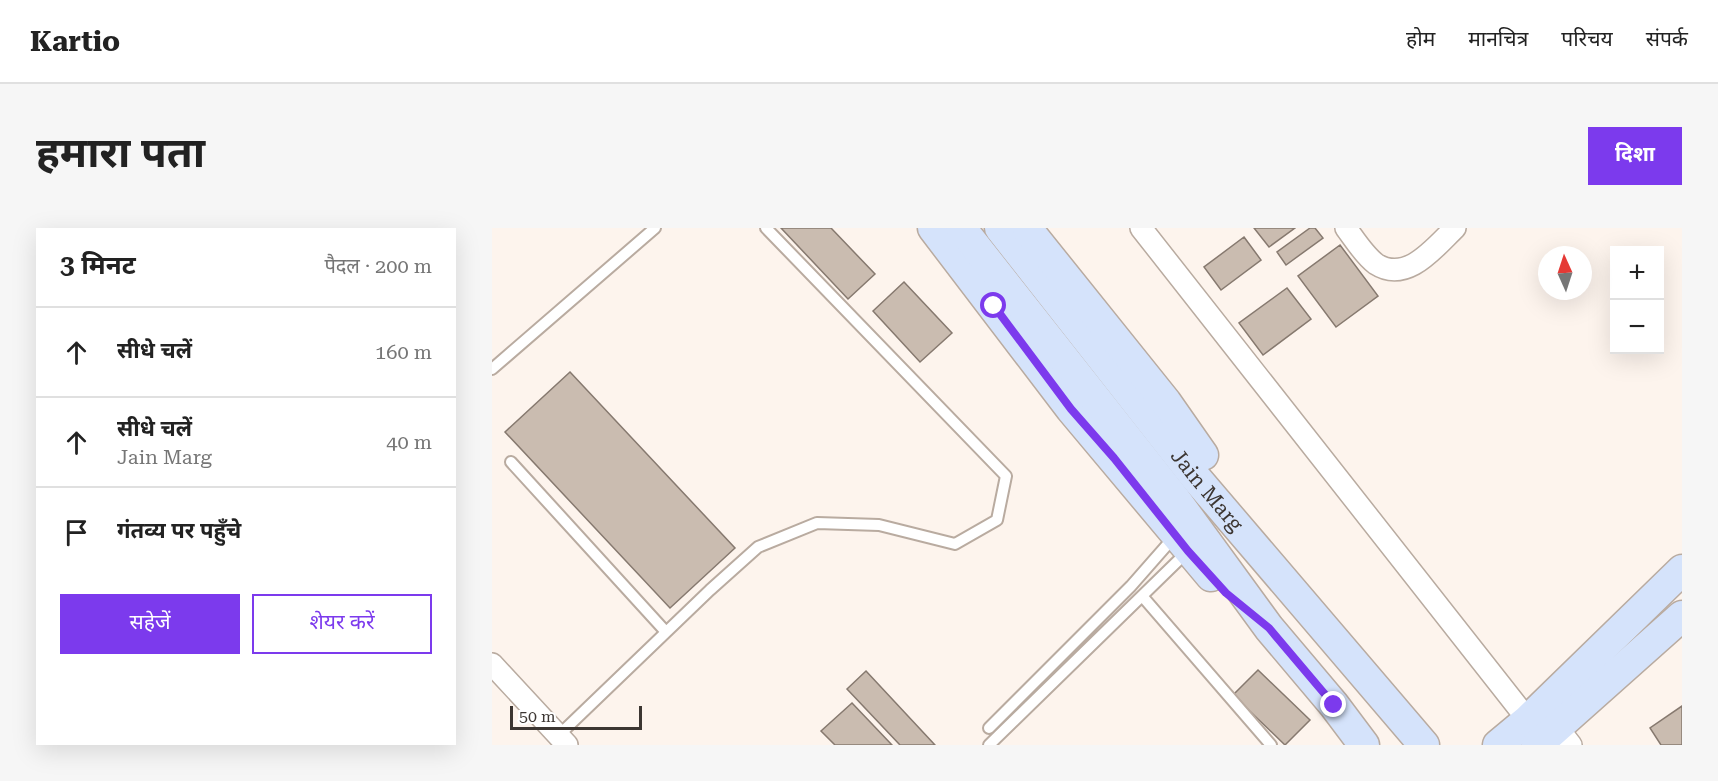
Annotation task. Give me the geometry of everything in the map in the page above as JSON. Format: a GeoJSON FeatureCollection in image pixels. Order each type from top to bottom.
{"type":"FeatureCollection","features":[{"type":"Feature","properties":{"kind":"street"},"geometry":{"type":"LineString","coordinates":[[933,228],[1071,409],[1114,458],[1182,543],[1226,593],[1269,628]]}},
{"type":"Feature","properties":{"kind":"street","name":"Jain Marg"},"geometry":{"type":"LineString","coordinates":[[961,228],[1175,499],[1269,628],[1334,705],[1364,745]]}},
{"type":"Feature","properties":{"kind":"street","name":"Jain Marg"},"geometry":{"type":"LineString","coordinates":[[1000,228],[1196,478],[1424,745]]}},
{"type":"Feature","properties":{"kind":"street"},"geometry":{"type":"LineString","coordinates":[[1026,228],[1166,402],[1188,437],[1262,529],[1293,576],[1320,625]]}},
{"type":"Feature","properties":{"kind":"street"},"geometry":{"type":"LineString","coordinates":[[1141,228],[1548,734]]}},
{"type":"Feature","properties":{"kind":"street"},"geometry":{"type":"LineString","coordinates":[[1346,228],[1376,263],[1385,268],[1398,270],[1421,260],[1455,228]]}},
{"type":"Feature","properties":{"kind":"street"},"geometry":{"type":"LineString","coordinates":[[1548,734],[1682,570]]}},
{"type":"Feature","properties":{"kind":"street"},"geometry":{"type":"LineString","coordinates":[[1498,745],[1548,734],[1682,616]]}},
{"type":"Feature","properties":{"kind":"street"},"geometry":{"type":"LineString","coordinates":[[492,664],[562,741]]}},
{"type":"Feature","properties":{"kind":"lane"},"geometry":{"type":"LineString","coordinates":[[492,369],[655,228]]}},
{"type":"Feature","properties":{"kind":"lane"},"geometry":{"type":"LineString","coordinates":[[562,741],[666,632],[758,547],[817,523],[879,525],[955,544],[997,520],[1006,476],[766,228]]}},
{"type":"Feature","properties":{"kind":"lane"},"geometry":{"type":"LineString","coordinates":[[511,462],[666,632]]}},
{"type":"Feature","properties":{"kind":"lane"},"geometry":{"type":"LineString","coordinates":[[989,745],[1143,597],[1182,543]]}},
{"type":"Feature","properties":{"kind":"lane"},"geometry":{"type":"LineString","coordinates":[[989,728],[1131,586],[1182,543]]}},
{"type":"Feature","properties":{"kind":"lane"},"geometry":{"type":"LineString","coordinates":[[1143,597],[1271,745]]}},
{"type":"Feature","properties":{"kind":"building"},"geometry":{"type":"Polygon","coordinates":[[[781,228],[831,228],[875,274],[848,299],[781,228]]]}},
{"type":"Feature","properties":{"kind":"building"},"geometry":{"type":"Polygon","coordinates":[[[1254,228],[1295,228],[1269,247],[1254,228]]]}},
{"type":"Feature","properties":{"kind":"building"},"geometry":{"type":"Polygon","coordinates":[[[1310,228],[1315,228],[1323,238],[1286,265],[1277,252],[1310,228]]]}},
{"type":"Feature","properties":{"kind":"building"},"geometry":{"type":"Polygon","coordinates":[[[1244,237],[1261,260],[1221,290],[1204,267],[1244,237]]]}},
{"type":"Feature","properties":{"kind":"building"},"geometry":{"type":"Polygon","coordinates":[[[1340,245],[1378,296],[1336,327],[1298,276],[1340,245]]]}},
{"type":"Feature","properties":{"kind":"building"},"geometry":{"type":"Polygon","coordinates":[[[904,282],[952,333],[920,362],[873,311],[904,282]]]}},
{"type":"Feature","properties":{"kind":"building"},"geometry":{"type":"Polygon","coordinates":[[[1287,288],[1311,319],[1263,355],[1239,323],[1287,288]]]}},
{"type":"Feature","properties":{"kind":"building"},"geometry":{"type":"Polygon","coordinates":[[[570,372],[735,548],[670,608],[505,432],[570,372]]]}},
{"type":"Feature","properties":{"kind":"building"},"geometry":{"type":"Polygon","coordinates":[[[1258,670],[1310,720],[1285,745],[1233,695],[1258,670]]]}},
{"type":"Feature","properties":{"kind":"building"},"geometry":{"type":"Polygon","coordinates":[[[866,671],[935,745],[900,745],[847,689],[866,671]]]}},
{"type":"Feature","properties":{"kind":"building"},"geometry":{"type":"Polygon","coordinates":[[[852,703],[892,745],[835,745],[821,731],[852,703]]]}},
{"type":"Feature","properties":{"kind":"building"},"geometry":{"type":"Polygon","coordinates":[[[1682,706],[1682,745],[1661,745],[1650,728],[1682,706]]]}},
{"type":"Feature","properties":{"kind":"route"},"geometry":{"type":"LineString","coordinates":[[994,306],[1071,409],[1114,458],[1188,551],[1226,593],[1269,628],[1334,705]]}}]}
